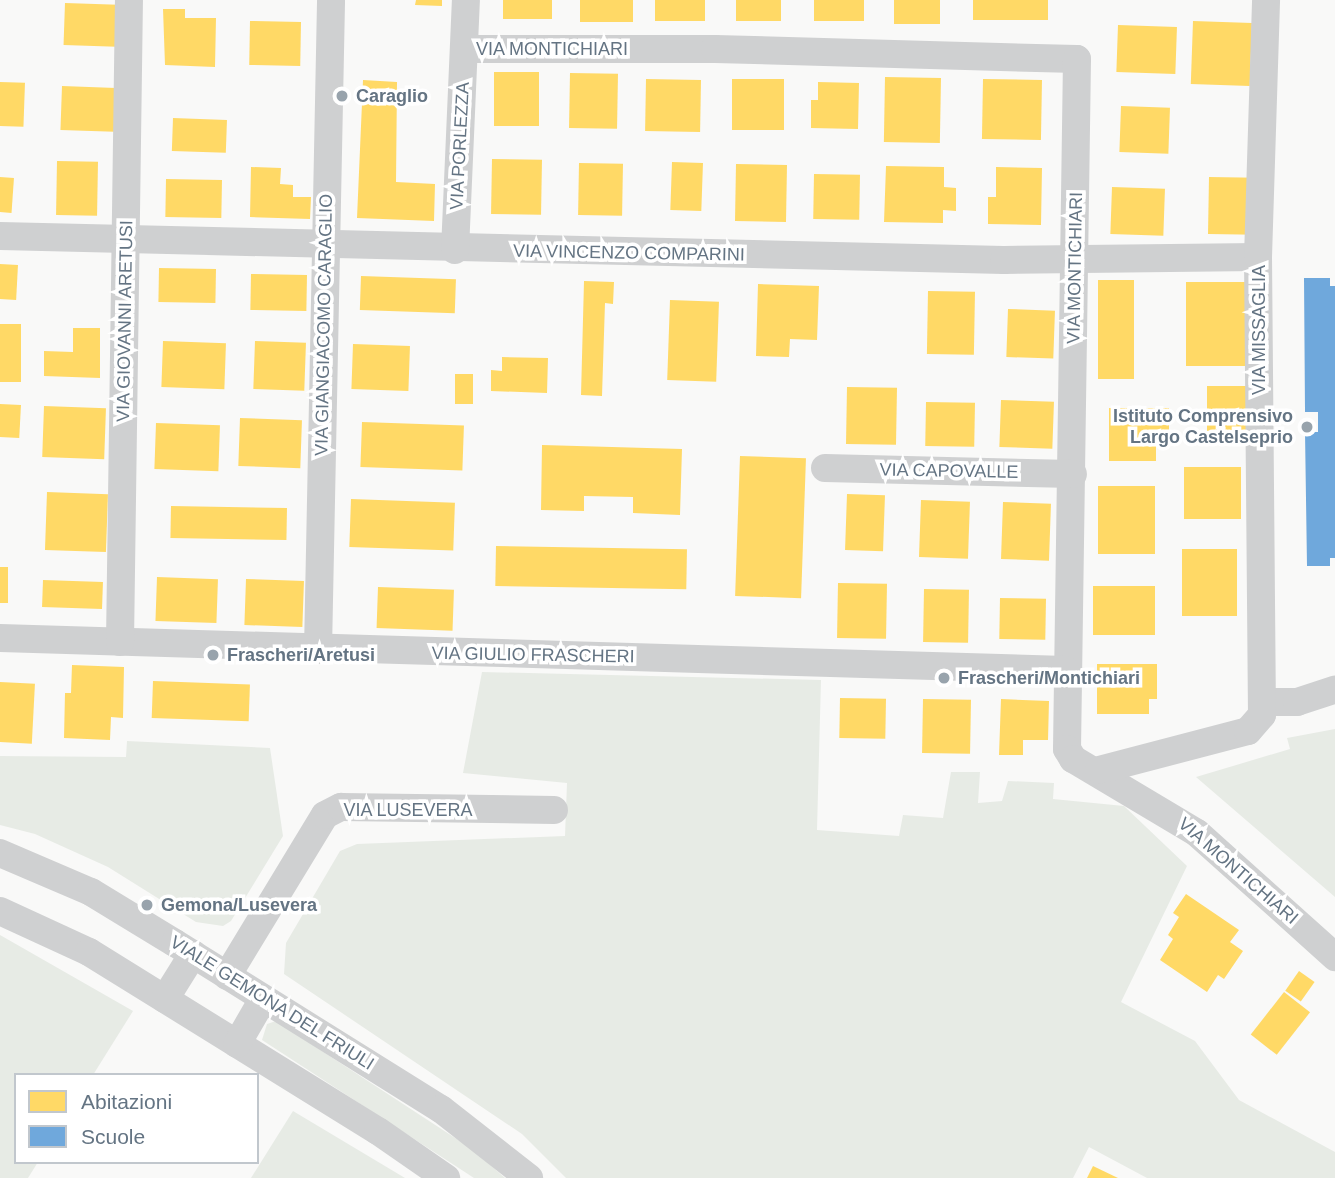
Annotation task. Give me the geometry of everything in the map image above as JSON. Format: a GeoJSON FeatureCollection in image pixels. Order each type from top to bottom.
{"type":"FeatureCollection","features":[{"type":"Feature","properties":{"kind":"street","name":"VIA GIOVANNI ARETUSI"},"geometry":{"type":"LineString","coordinates":[[120,642],[129,0]]}},
{"type":"Feature","properties":{"kind":"street","name":"VIA GIANGIACOMO CARAGLIO"},"geometry":{"type":"LineString","coordinates":[[318,650],[331,0]]}},
{"type":"Feature","properties":{"kind":"street","name":"VIA PORLEZZA"},"geometry":{"type":"LineString","coordinates":[[455,250],[466,0]]}},
{"type":"Feature","properties":{"kind":"street","name":"VIA MISSAGLIA"},"geometry":{"type":"LineString","coordinates":[[1263,702],[1258,257],[1266,0]]}},
{"type":"Feature","properties":{"kind":"street","name":"VIA MONTICHIARI"},"geometry":{"type":"LineString","coordinates":[[464,49],[715,49],[1077,59],[1073,474],[1066,670],[1067,749],[1073,759],[1099,770],[1196,833],[1335,957]]}},
{"type":"Feature","properties":{"kind":"street","name":"VIA VINCENZO COMPARINI"},"geometry":{"type":"LineString","coordinates":[[0,236],[455,250],[1074,259],[1258,257]]}},
{"type":"Feature","properties":{"kind":"street","name":"VIA CAPOVALLE"},"geometry":{"type":"LineString","coordinates":[[825,468],[1073,474]]}},
{"type":"Feature","properties":{"kind":"street","name":"VIA GIULIO FRASCHERI"},"geometry":{"type":"LineString","coordinates":[[0,639],[1066,670]]}},
{"type":"Feature","properties":{"kind":"street"},"geometry":{"type":"LineString","coordinates":[[1099,770],[1252,729],[1262,718],[1263,702],[1297,702],[1335,690]]}},
{"type":"Feature","properties":{"kind":"street","name":"VIA LUSEVERA"},"geometry":{"type":"LineString","coordinates":[[227,976],[325,815],[341,807],[554,810]]}},
{"type":"Feature","properties":{"kind":"street","name":"VIALE GEMONA DEL FRIULI"},"geometry":{"type":"LineString","coordinates":[[0,853],[91,892],[193,954],[441,1109],[529,1178]]}},
{"type":"Feature","properties":{"kind":"street"},"geometry":{"type":"LineString","coordinates":[[0,911],[60,936],[237,1044],[446,1178]]}},
{"type":"Feature","properties":{"kind":"street"},"geometry":{"type":"LineString","coordinates":[[165,999],[193,954]]}},
{"type":"Feature","properties":{"kind":"street"},"geometry":{"type":"LineString","coordinates":[[237,1044],[263,999]]}},
{"type":"Feature","properties":{"kind":"shaded area"},"geometry":{"type":"Polygon","coordinates":[[[482,672],[821,680],[817,830],[899,836],[903,815],[943,818],[951,772],[980,772],[978,803],[1002,801],[1008,781],[1054,783],[1053,799],[1124,806],[1187,866],[1121,1002],[1195,1041],[1239,1100],[1335,1152],[1335,1178],[1147,1178],[1089,1147],[1073,1178],[566,1178],[522,1134],[284,974],[286,943],[340,851],[357,844],[565,836],[567,783],[463,773],[482,672]]]}},
{"type":"Feature","properties":{"kind":"shaded area"},"geometry":{"type":"Polygon","coordinates":[[[1335,729],[1335,897],[1196,777],[1290,749],[1287,738],[1335,729]]]}},
{"type":"Feature","properties":{"kind":"shaded area"},"geometry":{"type":"Polygon","coordinates":[[[127,741],[270,748],[283,836],[231,921],[223,926],[196,922],[108,867],[35,834],[0,825],[0,756],[126,757],[127,741]]]}},
{"type":"Feature","properties":{"kind":"shaded area"},"geometry":{"type":"Polygon","coordinates":[[[0,935],[133,1011],[94,1073],[14,1073],[14,1164],[37,1164],[28,1178],[0,1178],[0,935]]]}},
{"type":"Feature","properties":{"kind":"shaded area"},"geometry":{"type":"Polygon","coordinates":[[[276,1021],[472,1149],[505,1178],[474,1178],[262,1040],[267,1024],[276,1021]]]}},
{"type":"Feature","properties":{"kind":"shaded area"},"geometry":{"type":"Polygon","coordinates":[[[293,1111],[405,1178],[251,1178],[293,1111]]]}},
{"type":"Feature","properties":{"kind":"building: Abitazioni"},"geometry":{"type":"Polygon","coordinates":[[[416,0],[442,0],[442,6],[415,5],[416,0]]]}},
{"type":"Feature","properties":{"kind":"building: Abitazioni"},"geometry":{"type":"Polygon","coordinates":[[[503,0],[552,0],[552,19],[503,19],[503,0]]]}},
{"type":"Feature","properties":{"kind":"building: Abitazioni"},"geometry":{"type":"Polygon","coordinates":[[[580,0],[633,0],[633,22],[580,22],[580,0]]]}},
{"type":"Feature","properties":{"kind":"building: Abitazioni"},"geometry":{"type":"Polygon","coordinates":[[[655,0],[705,0],[705,21],[655,21],[655,0]]]}},
{"type":"Feature","properties":{"kind":"building: Abitazioni"},"geometry":{"type":"Polygon","coordinates":[[[736,0],[781,0],[781,21],[736,21],[736,0]]]}},
{"type":"Feature","properties":{"kind":"building: Abitazioni"},"geometry":{"type":"Polygon","coordinates":[[[814,0],[864,0],[864,21],[814,21],[814,0]]]}},
{"type":"Feature","properties":{"kind":"building: Abitazioni"},"geometry":{"type":"Polygon","coordinates":[[[894,0],[940,0],[940,24],[894,24],[894,0]]]}},
{"type":"Feature","properties":{"kind":"building: Abitazioni"},"geometry":{"type":"Polygon","coordinates":[[[973,0],[1048,0],[1048,20],[973,20],[973,0]]]}},
{"type":"Feature","properties":{"kind":"building: Abitazioni"},"geometry":{"type":"Polygon","coordinates":[[[65,3],[118,5],[117,47],[64,45],[65,3]]]}},
{"type":"Feature","properties":{"kind":"building: Abitazioni"},"geometry":{"type":"Polygon","coordinates":[[[163,9],[185,9],[185,18],[216,18],[215,67],[165,65],[163,9]]]}},
{"type":"Feature","properties":{"kind":"building: Abitazioni"},"geometry":{"type":"Polygon","coordinates":[[[250,21],[301,22],[300,66],[249,65],[250,21]]]}},
{"type":"Feature","properties":{"kind":"building: Abitazioni"},"geometry":{"type":"Polygon","coordinates":[[[1193,21],[1252,23],[1250,86],[1191,84],[1193,21]]]}},
{"type":"Feature","properties":{"kind":"building: Abitazioni"},"geometry":{"type":"Polygon","coordinates":[[[1118,25],[1177,27],[1175,74],[1116,72],[1118,25]]]}},
{"type":"Feature","properties":{"kind":"building: Abitazioni"},"geometry":{"type":"Polygon","coordinates":[[[494,72],[539,72],[539,126],[494,126],[494,72]]]}},
{"type":"Feature","properties":{"kind":"building: Abitazioni"},"geometry":{"type":"Polygon","coordinates":[[[570,73],[618,74],[617,129],[569,128],[570,73]]]}},
{"type":"Feature","properties":{"kind":"building: Abitazioni"},"geometry":{"type":"Polygon","coordinates":[[[885,77],[941,78],[940,143],[884,142],[885,77]]]}},
{"type":"Feature","properties":{"kind":"building: Abitazioni"},"geometry":{"type":"Polygon","coordinates":[[[646,79],[701,80],[700,132],[645,131],[646,79]]]}},
{"type":"Feature","properties":{"kind":"building: Abitazioni"},"geometry":{"type":"Polygon","coordinates":[[[732,79],[784,79],[784,130],[732,130],[732,79]]]}},
{"type":"Feature","properties":{"kind":"building: Abitazioni"},"geometry":{"type":"Polygon","coordinates":[[[983,79],[1042,80],[1041,140],[982,139],[983,79]]]}},
{"type":"Feature","properties":{"kind":"building: Abitazioni"},"geometry":{"type":"Polygon","coordinates":[[[363,80],[397,82],[396,182],[435,184],[434,221],[357,218],[363,80]]]}},
{"type":"Feature","properties":{"kind":"building: Abitazioni"},"geometry":{"type":"Polygon","coordinates":[[[0,82],[25,83],[23,127],[0,126],[0,82]]]}},
{"type":"Feature","properties":{"kind":"building: Abitazioni"},"geometry":{"type":"Polygon","coordinates":[[[818,82],[859,83],[858,129],[811,128],[811,100],[818,100],[818,82]]]}},
{"type":"Feature","properties":{"kind":"building: Abitazioni"},"geometry":{"type":"Polygon","coordinates":[[[62,86],[116,88],[114,132],[60,130],[62,86]]]}},
{"type":"Feature","properties":{"kind":"building: Abitazioni"},"geometry":{"type":"Polygon","coordinates":[[[1121,106],[1170,108],[1168,154],[1119,152],[1121,106]]]}},
{"type":"Feature","properties":{"kind":"building: Abitazioni"},"geometry":{"type":"Polygon","coordinates":[[[173,118],[227,120],[226,153],[172,151],[173,118]]]}},
{"type":"Feature","properties":{"kind":"building: Abitazioni"},"geometry":{"type":"Polygon","coordinates":[[[492,159],[542,160],[541,215],[491,214],[492,159]]]}},
{"type":"Feature","properties":{"kind":"building: Abitazioni"},"geometry":{"type":"Polygon","coordinates":[[[57,161],[98,162],[97,216],[56,215],[57,161]]]}},
{"type":"Feature","properties":{"kind":"building: Abitazioni"},"geometry":{"type":"Polygon","coordinates":[[[672,162],[703,163],[701,211],[670,210],[672,162]]]}},
{"type":"Feature","properties":{"kind":"building: Abitazioni"},"geometry":{"type":"Polygon","coordinates":[[[579,163],[623,164],[622,216],[578,215],[579,163]]]}},
{"type":"Feature","properties":{"kind":"building: Abitazioni"},"geometry":{"type":"Polygon","coordinates":[[[736,164],[787,165],[786,222],[735,221],[736,164]]]}},
{"type":"Feature","properties":{"kind":"building: Abitazioni"},"geometry":{"type":"Polygon","coordinates":[[[886,166],[944,167],[944,187],[956,188],[956,211],[943,210],[943,223],[884,222],[886,166]]]}},
{"type":"Feature","properties":{"kind":"building: Abitazioni"},"geometry":{"type":"Polygon","coordinates":[[[251,167],[281,168],[280,184],[293,185],[293,197],[311,197],[310,219],[250,217],[251,167]]]}},
{"type":"Feature","properties":{"kind":"building: Abitazioni"},"geometry":{"type":"Polygon","coordinates":[[[996,167],[1042,168],[1041,225],[988,224],[988,197],[996,197],[996,167]]]}},
{"type":"Feature","properties":{"kind":"building: Abitazioni"},"geometry":{"type":"Polygon","coordinates":[[[814,174],[860,175],[859,220],[813,219],[814,174]]]}},
{"type":"Feature","properties":{"kind":"building: Abitazioni"},"geometry":{"type":"Polygon","coordinates":[[[0,177],[14,178],[12,213],[0,212],[0,177]]]}},
{"type":"Feature","properties":{"kind":"building: Abitazioni"},"geometry":{"type":"Polygon","coordinates":[[[1209,177],[1257,178],[1256,235],[1208,234],[1209,177]]]}},
{"type":"Feature","properties":{"kind":"building: Abitazioni"},"geometry":{"type":"Polygon","coordinates":[[[166,179],[222,180],[221,218],[165,217],[166,179]]]}},
{"type":"Feature","properties":{"kind":"building: Abitazioni"},"geometry":{"type":"Polygon","coordinates":[[[1112,187],[1165,189],[1163,236],[1110,234],[1112,187]]]}},
{"type":"Feature","properties":{"kind":"building: Abitazioni"},"geometry":{"type":"Polygon","coordinates":[[[0,264],[18,265],[16,300],[0,299],[0,264]]]}},
{"type":"Feature","properties":{"kind":"building: Abitazioni"},"geometry":{"type":"Polygon","coordinates":[[[159,268],[216,269],[215,303],[158,302],[159,268]]]}},
{"type":"Feature","properties":{"kind":"building: Abitazioni"},"geometry":{"type":"Polygon","coordinates":[[[251,274],[307,275],[306,311],[250,310],[251,274]]]}},
{"type":"Feature","properties":{"kind":"building: Abitazioni"},"geometry":{"type":"Polygon","coordinates":[[[361,276],[456,279],[455,313],[360,310],[361,276]]]}},
{"type":"Feature","properties":{"kind":"building: Abitazioni"},"geometry":{"type":"Polygon","coordinates":[[[1098,280],[1134,280],[1134,379],[1098,379],[1098,280]]]}},
{"type":"Feature","properties":{"kind":"building: Abitazioni"},"geometry":{"type":"Polygon","coordinates":[[[584,281],[614,282],[613,304],[605,303],[602,396],[581,395],[584,281]]]}},
{"type":"Feature","properties":{"kind":"building: Abitazioni"},"geometry":{"type":"Polygon","coordinates":[[[1186,282],[1249,282],[1249,366],[1186,366],[1186,282]]]}},
{"type":"Feature","properties":{"kind":"building: Abitazioni"},"geometry":{"type":"Polygon","coordinates":[[[758,284],[819,286],[817,340],[790,339],[789,357],[756,356],[758,284]]]}},
{"type":"Feature","properties":{"kind":"building: Abitazioni"},"geometry":{"type":"Polygon","coordinates":[[[928,291],[975,292],[974,355],[927,354],[928,291]]]}},
{"type":"Feature","properties":{"kind":"building: Abitazioni"},"geometry":{"type":"Polygon","coordinates":[[[670,300],[719,302],[716,382],[667,380],[670,300]]]}},
{"type":"Feature","properties":{"kind":"building: Abitazioni"},"geometry":{"type":"Polygon","coordinates":[[[1008,309],[1055,311],[1053,359],[1006,357],[1008,309]]]}},
{"type":"Feature","properties":{"kind":"building: Abitazioni"},"geometry":{"type":"Polygon","coordinates":[[[0,324],[21,324],[21,382],[0,382],[0,324]]]}},
{"type":"Feature","properties":{"kind":"building: Abitazioni"},"geometry":{"type":"Polygon","coordinates":[[[73,328],[100,328],[100,378],[44,376],[44,351],[73,352],[73,328]]]}},
{"type":"Feature","properties":{"kind":"building: Abitazioni"},"geometry":{"type":"Polygon","coordinates":[[[163,341],[226,343],[224,389],[161,387],[163,341]]]}},
{"type":"Feature","properties":{"kind":"building: Abitazioni"},"geometry":{"type":"Polygon","coordinates":[[[255,341],[306,343],[304,391],[253,389],[255,341]]]}},
{"type":"Feature","properties":{"kind":"building: Abitazioni"},"geometry":{"type":"Polygon","coordinates":[[[353,344],[410,346],[408,391],[351,389],[353,344]]]}},
{"type":"Feature","properties":{"kind":"building: Abitazioni"},"geometry":{"type":"Polygon","coordinates":[[[502,357],[548,358],[547,393],[491,391],[491,370],[502,371],[502,357]]]}},
{"type":"Feature","properties":{"kind":"building: Abitazioni"},"geometry":{"type":"Polygon","coordinates":[[[455,374],[473,374],[473,404],[455,404],[455,374]]]}},
{"type":"Feature","properties":{"kind":"building: Abitazioni"},"geometry":{"type":"Polygon","coordinates":[[[1207,386],[1246,386],[1246,440],[1207,440],[1207,386]]]}},
{"type":"Feature","properties":{"kind":"building: Abitazioni"},"geometry":{"type":"Polygon","coordinates":[[[847,387],[897,388],[896,445],[846,444],[847,387]]]}},
{"type":"Feature","properties":{"kind":"building: Abitazioni"},"geometry":{"type":"Polygon","coordinates":[[[1001,400],[1054,402],[1052,449],[999,447],[1001,400]]]}},
{"type":"Feature","properties":{"kind":"building: Abitazioni"},"geometry":{"type":"Polygon","coordinates":[[[926,402],[975,403],[974,447],[925,446],[926,402]]]}},
{"type":"Feature","properties":{"kind":"building: Abitazioni"},"geometry":{"type":"Polygon","coordinates":[[[0,404],[21,405],[19,438],[0,437],[0,404]]]}},
{"type":"Feature","properties":{"kind":"building: Abitazioni"},"geometry":{"type":"Polygon","coordinates":[[[44,406],[106,408],[104,459],[42,457],[44,406]]]}},
{"type":"Feature","properties":{"kind":"building: Abitazioni"},"geometry":{"type":"Polygon","coordinates":[[[1109,408],[1169,408],[1169,436],[1156,436],[1156,461],[1109,461],[1109,408]]]}},
{"type":"Feature","properties":{"kind":"building: Abitazioni"},"geometry":{"type":"Polygon","coordinates":[[[240,418],[302,420],[300,468],[238,466],[240,418]]]}},
{"type":"Feature","properties":{"kind":"building: Abitazioni"},"geometry":{"type":"Polygon","coordinates":[[[362,422],[464,426],[462,471],[360,467],[362,422]]]}},
{"type":"Feature","properties":{"kind":"building: Abitazioni"},"geometry":{"type":"Polygon","coordinates":[[[156,423],[220,425],[218,471],[154,469],[156,423]]]}},
{"type":"Feature","properties":{"kind":"building: Abitazioni"},"geometry":{"type":"Polygon","coordinates":[[[542,445],[682,449],[680,515],[633,513],[633,497],[584,496],[584,511],[541,510],[542,445]]]}},
{"type":"Feature","properties":{"kind":"building: Abitazioni"},"geometry":{"type":"Polygon","coordinates":[[[740,456],[806,458],[801,598],[735,596],[740,456]]]}},
{"type":"Feature","properties":{"kind":"building: Abitazioni"},"geometry":{"type":"Polygon","coordinates":[[[1184,467],[1241,467],[1241,519],[1184,519],[1184,467]]]}},
{"type":"Feature","properties":{"kind":"building: Abitazioni"},"geometry":{"type":"Polygon","coordinates":[[[1098,486],[1155,486],[1155,554],[1098,554],[1098,486]]]}},
{"type":"Feature","properties":{"kind":"building: Abitazioni"},"geometry":{"type":"Polygon","coordinates":[[[47,492],[108,494],[106,552],[45,550],[47,492]]]}},
{"type":"Feature","properties":{"kind":"building: Abitazioni"},"geometry":{"type":"Polygon","coordinates":[[[847,494],[885,495],[883,551],[845,550],[847,494]]]}},
{"type":"Feature","properties":{"kind":"building: Abitazioni"},"geometry":{"type":"Polygon","coordinates":[[[351,499],[455,503],[453,551],[349,547],[351,499]]]}},
{"type":"Feature","properties":{"kind":"building: Abitazioni"},"geometry":{"type":"Polygon","coordinates":[[[921,500],[970,502],[968,559],[919,557],[921,500]]]}},
{"type":"Feature","properties":{"kind":"building: Abitazioni"},"geometry":{"type":"Polygon","coordinates":[[[1003,502],[1051,504],[1049,561],[1001,559],[1003,502]]]}},
{"type":"Feature","properties":{"kind":"building: Abitazioni"},"geometry":{"type":"Polygon","coordinates":[[[171,506],[287,508],[286,540],[170,538],[171,506]]]}},
{"type":"Feature","properties":{"kind":"building: Abitazioni"},"geometry":{"type":"Polygon","coordinates":[[[496,546],[687,549],[686,589],[495,586],[496,546]]]}},
{"type":"Feature","properties":{"kind":"building: Abitazioni"},"geometry":{"type":"Polygon","coordinates":[[[1182,549],[1237,549],[1237,616],[1182,616],[1182,549]]]}},
{"type":"Feature","properties":{"kind":"building: Abitazioni"},"geometry":{"type":"Polygon","coordinates":[[[0,567],[8,567],[8,603],[0,603],[0,567]]]}},
{"type":"Feature","properties":{"kind":"building: Abitazioni"},"geometry":{"type":"Polygon","coordinates":[[[157,577],[218,579],[216,623],[155,621],[157,577]]]}},
{"type":"Feature","properties":{"kind":"building: Abitazioni"},"geometry":{"type":"Polygon","coordinates":[[[246,579],[304,581],[302,627],[244,625],[246,579]]]}},
{"type":"Feature","properties":{"kind":"building: Abitazioni"},"geometry":{"type":"Polygon","coordinates":[[[43,580],[103,582],[102,609],[42,607],[43,580]]]}},
{"type":"Feature","properties":{"kind":"building: Abitazioni"},"geometry":{"type":"Polygon","coordinates":[[[838,583],[887,584],[886,639],[837,638],[838,583]]]}},
{"type":"Feature","properties":{"kind":"building: Abitazioni"},"geometry":{"type":"Polygon","coordinates":[[[1093,586],[1155,586],[1155,635],[1093,635],[1093,586]]]}},
{"type":"Feature","properties":{"kind":"building: Abitazioni"},"geometry":{"type":"Polygon","coordinates":[[[378,587],[454,590],[453,631],[377,628],[378,587]]]}},
{"type":"Feature","properties":{"kind":"building: Abitazioni"},"geometry":{"type":"Polygon","coordinates":[[[924,589],[969,590],[968,643],[923,642],[924,589]]]}},
{"type":"Feature","properties":{"kind":"building: Abitazioni"},"geometry":{"type":"Polygon","coordinates":[[[1000,598],[1046,599],[1045,640],[999,639],[1000,598]]]}},
{"type":"Feature","properties":{"kind":"building: Abitazioni"},"geometry":{"type":"Polygon","coordinates":[[[1097,664],[1157,664],[1157,699],[1149,699],[1149,714],[1097,714],[1097,664]]]}},
{"type":"Feature","properties":{"kind":"building: Abitazioni"},"geometry":{"type":"Polygon","coordinates":[[[72,665],[124,667],[123,718],[111,717],[110,740],[64,738],[65,693],[71,693],[72,665]]]}},
{"type":"Feature","properties":{"kind":"building: Abitazioni"},"geometry":{"type":"Polygon","coordinates":[[[153,681],[250,684],[249,721],[152,718],[153,681]]]}},
{"type":"Feature","properties":{"kind":"building: Abitazioni"},"geometry":{"type":"Polygon","coordinates":[[[0,682],[35,684],[32,744],[0,742],[0,682]]]}},
{"type":"Feature","properties":{"kind":"building: Abitazioni"},"geometry":{"type":"Polygon","coordinates":[[[840,698],[886,699],[885,739],[839,738],[840,698]]]}},
{"type":"Feature","properties":{"kind":"building: Abitazioni"},"geometry":{"type":"Polygon","coordinates":[[[923,699],[971,700],[970,754],[922,753],[923,699]]]}},
{"type":"Feature","properties":{"kind":"building: Abitazioni"},"geometry":{"type":"Polygon","coordinates":[[[1001,699],[1049,701],[1048,740],[1023,740],[1023,755],[999,755],[1001,699]]]}},
{"type":"Feature","properties":{"kind":"building: Abitazioni"},"geometry":{"type":"Polygon","coordinates":[[[1186,894],[1239,930],[1230,942],[1243,951],[1224,979],[1218,975],[1207,992],[1160,960],[1173,939],[1168,935],[1179,917],[1173,913],[1186,894]]]}},
{"type":"Feature","properties":{"kind":"building: Abitazioni"},"geometry":{"type":"Polygon","coordinates":[[[1299,971],[1315,982],[1301,1002],[1285,991],[1299,971]]]}},
{"type":"Feature","properties":{"kind":"building: Abitazioni"},"geometry":{"type":"Polygon","coordinates":[[[1284,992],[1310,1012],[1277,1055],[1251,1035],[1284,992]]]}},
{"type":"Feature","properties":{"kind":"building: Abitazioni"},"geometry":{"type":"Polygon","coordinates":[[[1093,1166],[1118,1178],[1087,1178],[1093,1166]]]}},
{"type":"Feature","properties":{"kind":"building: Scuole","name":"Istituto Comprensivo Largo Castelseprio"},"geometry":{"type":"Polygon","coordinates":[[[1304,278],[1330,278],[1330,286],[1335,286],[1335,558],[1330,558],[1330,566],[1307,566],[1305,432],[1318,432],[1318,412],[1305,412],[1304,278]]]}},
{"type":"Feature","properties":{"kind":"place","name":"Caraglio"},"geometry":{"type":"Point","coordinates":[342,96]}},
{"type":"Feature","properties":{"kind":"place","name":"Istituto Comprensivo Largo Castelseprio"},"geometry":{"type":"Point","coordinates":[1307,427]}},
{"type":"Feature","properties":{"kind":"place","name":"Frascheri/Aretusi"},"geometry":{"type":"Point","coordinates":[213,655]}},
{"type":"Feature","properties":{"kind":"place","name":"Frascheri/Montichiari"},"geometry":{"type":"Point","coordinates":[944,678]}},
{"type":"Feature","properties":{"kind":"place","name":"Gemona/Lusevera"},"geometry":{"type":"Point","coordinates":[147,905]}}]}
